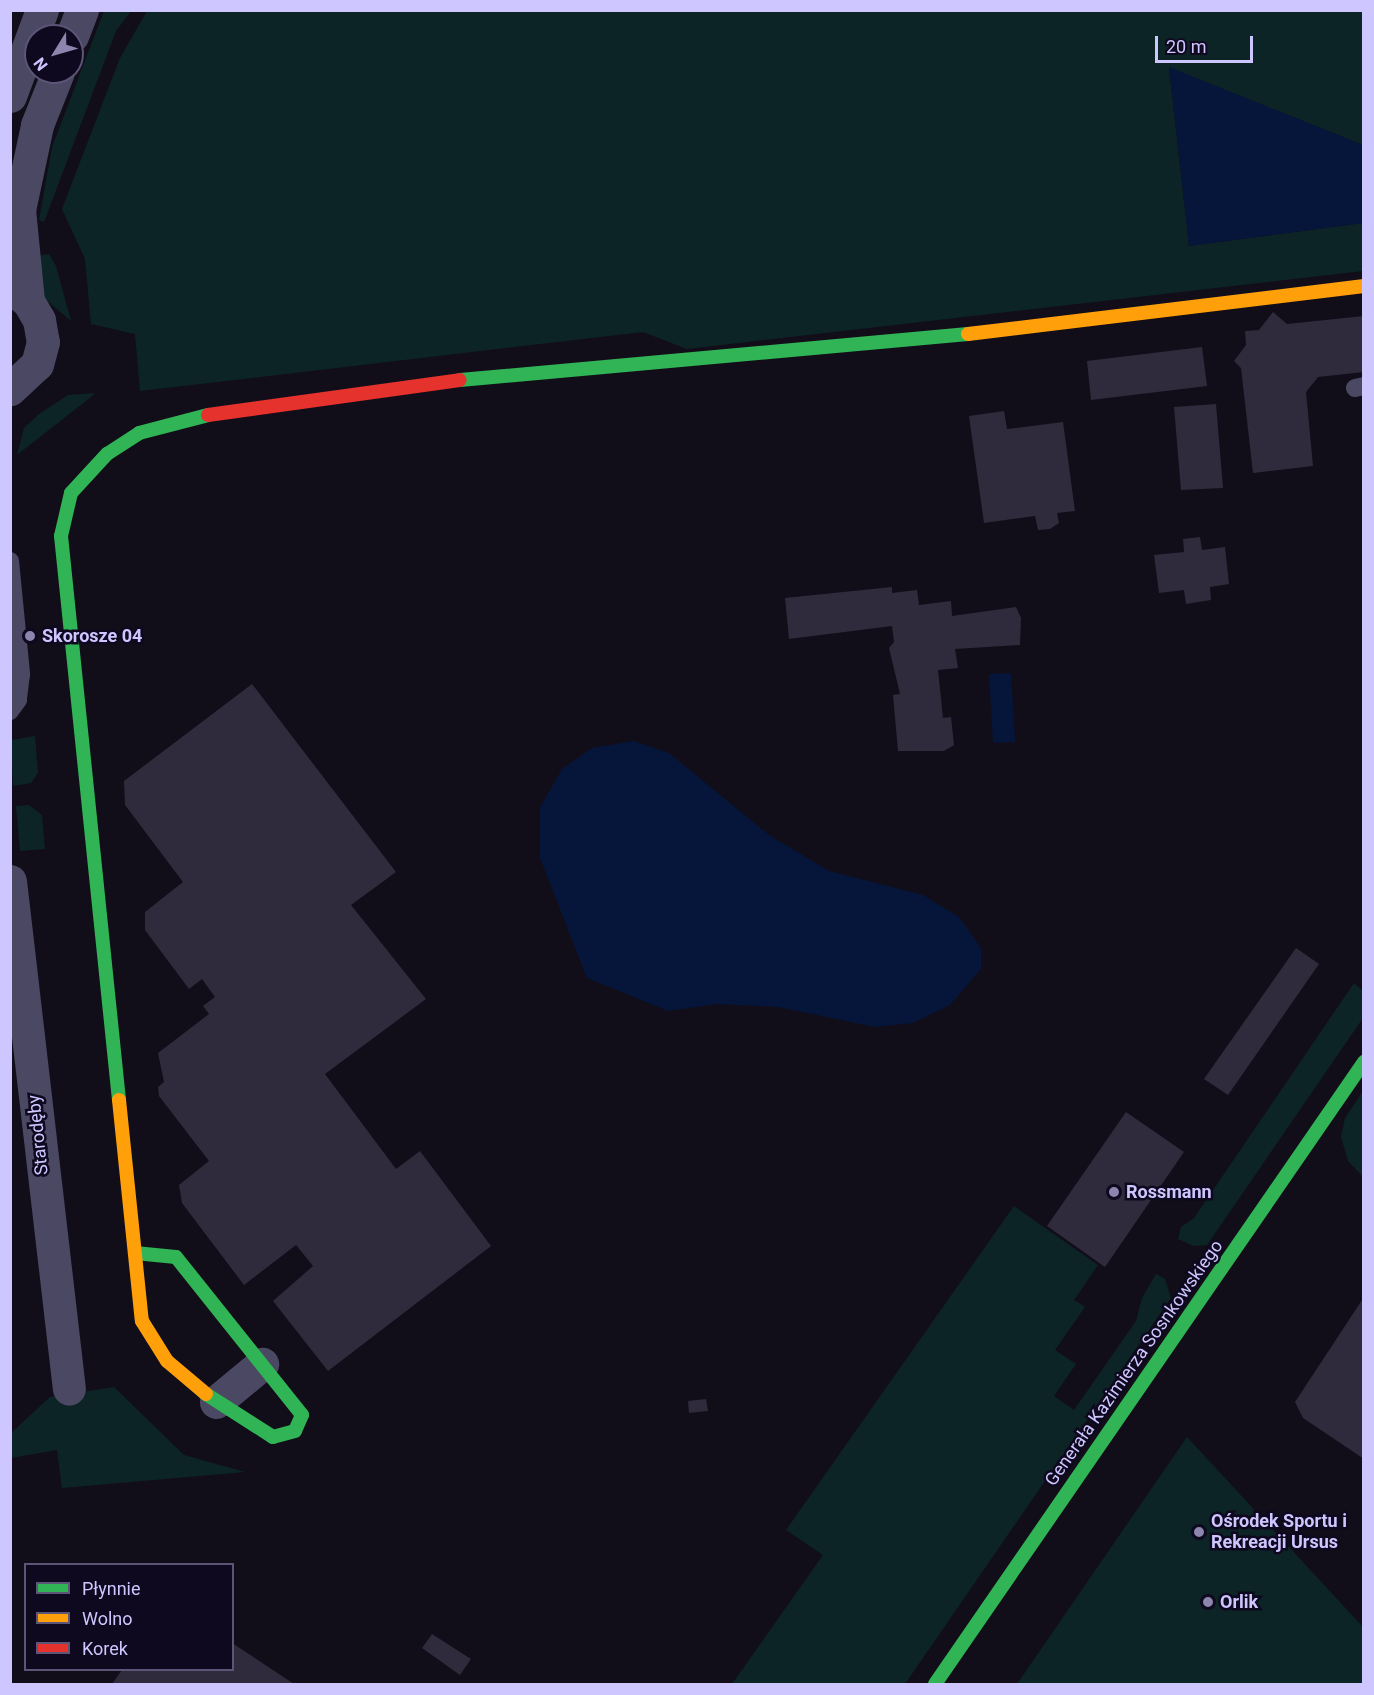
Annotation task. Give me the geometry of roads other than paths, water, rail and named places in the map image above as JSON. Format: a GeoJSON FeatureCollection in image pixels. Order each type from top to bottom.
{"type":"FeatureCollection","features":[{"type":"Feature","properties":{"kind":"street"},"geometry":{"type":"LineString","coordinates":[[10,96],[42,10]]}},
{"type":"Feature","properties":{"kind":"street"},"geometry":{"type":"LineString","coordinates":[[10,389],[37,364],[43,342],[39,320],[19,294],[19,210],[37,125],[53,84]]}},
{"type":"Feature","properties":{"kind":"street"},"geometry":{"type":"LineString","coordinates":[[135,1253],[176,1257],[302,1415],[295,1431],[273,1437],[216,1402],[167,1361],[148,1335],[142,1322],[61,536],[71,493],[107,454],[139,433],[195,417],[416,384],[945,337],[1364,285]]}},
{"type":"Feature","properties":{"kind":"street","name":"Starodęby"},"geometry":{"type":"LineString","coordinates":[[10,881],[69,1389]]}},
{"type":"Feature","properties":{"kind":"street","name":"Generała Kazimierza Sosnkowskiego"},"geometry":{"type":"LineString","coordinates":[[935,1684],[1364,1062]]}},
{"type":"Feature","properties":{"kind":"street"},"geometry":{"type":"LineString","coordinates":[[216,1402],[262,1364]]}},
{"type":"Feature","properties":{"kind":"lane"},"geometry":{"type":"LineString","coordinates":[[10,561],[21,674],[18,700],[10,711]]}},
{"type":"Feature","properties":{"kind":"water"},"geometry":{"type":"Polygon","coordinates":[[[1169,67],[1363,145],[1363,223],[1189,246],[1169,67]]]}},
{"type":"Feature","properties":{"kind":"water"},"geometry":{"type":"Polygon","coordinates":[[[1011,673],[1015,742],[993,743],[989,674],[1011,673]]]}},
{"type":"Feature","properties":{"kind":"water"},"geometry":{"type":"Polygon","coordinates":[[[634,741],[669,753],[769,835],[829,871],[923,895],[959,917],[981,948],[981,969],[950,1005],[913,1023],[875,1027],[778,1007],[717,1004],[668,1011],[587,978],[540,858],[540,807],[562,769],[592,748],[634,741]]]}},
{"type":"Feature","properties":{"kind":"place","name":"Skorosze 04"},"geometry":{"type":"Point","coordinates":[30,636]}},
{"type":"Feature","properties":{"kind":"place","name":"Rossmann"},"geometry":{"type":"Point","coordinates":[1114,1192]}},
{"type":"Feature","properties":{"kind":"place","name":"Ośrodek Sportu i Rekreacji Ursus"},"geometry":{"type":"Point","coordinates":[1199,1532]}},
{"type":"Feature","properties":{"kind":"place","name":"Orlik"},"geometry":{"type":"Point","coordinates":[1208,1602]}}]}
